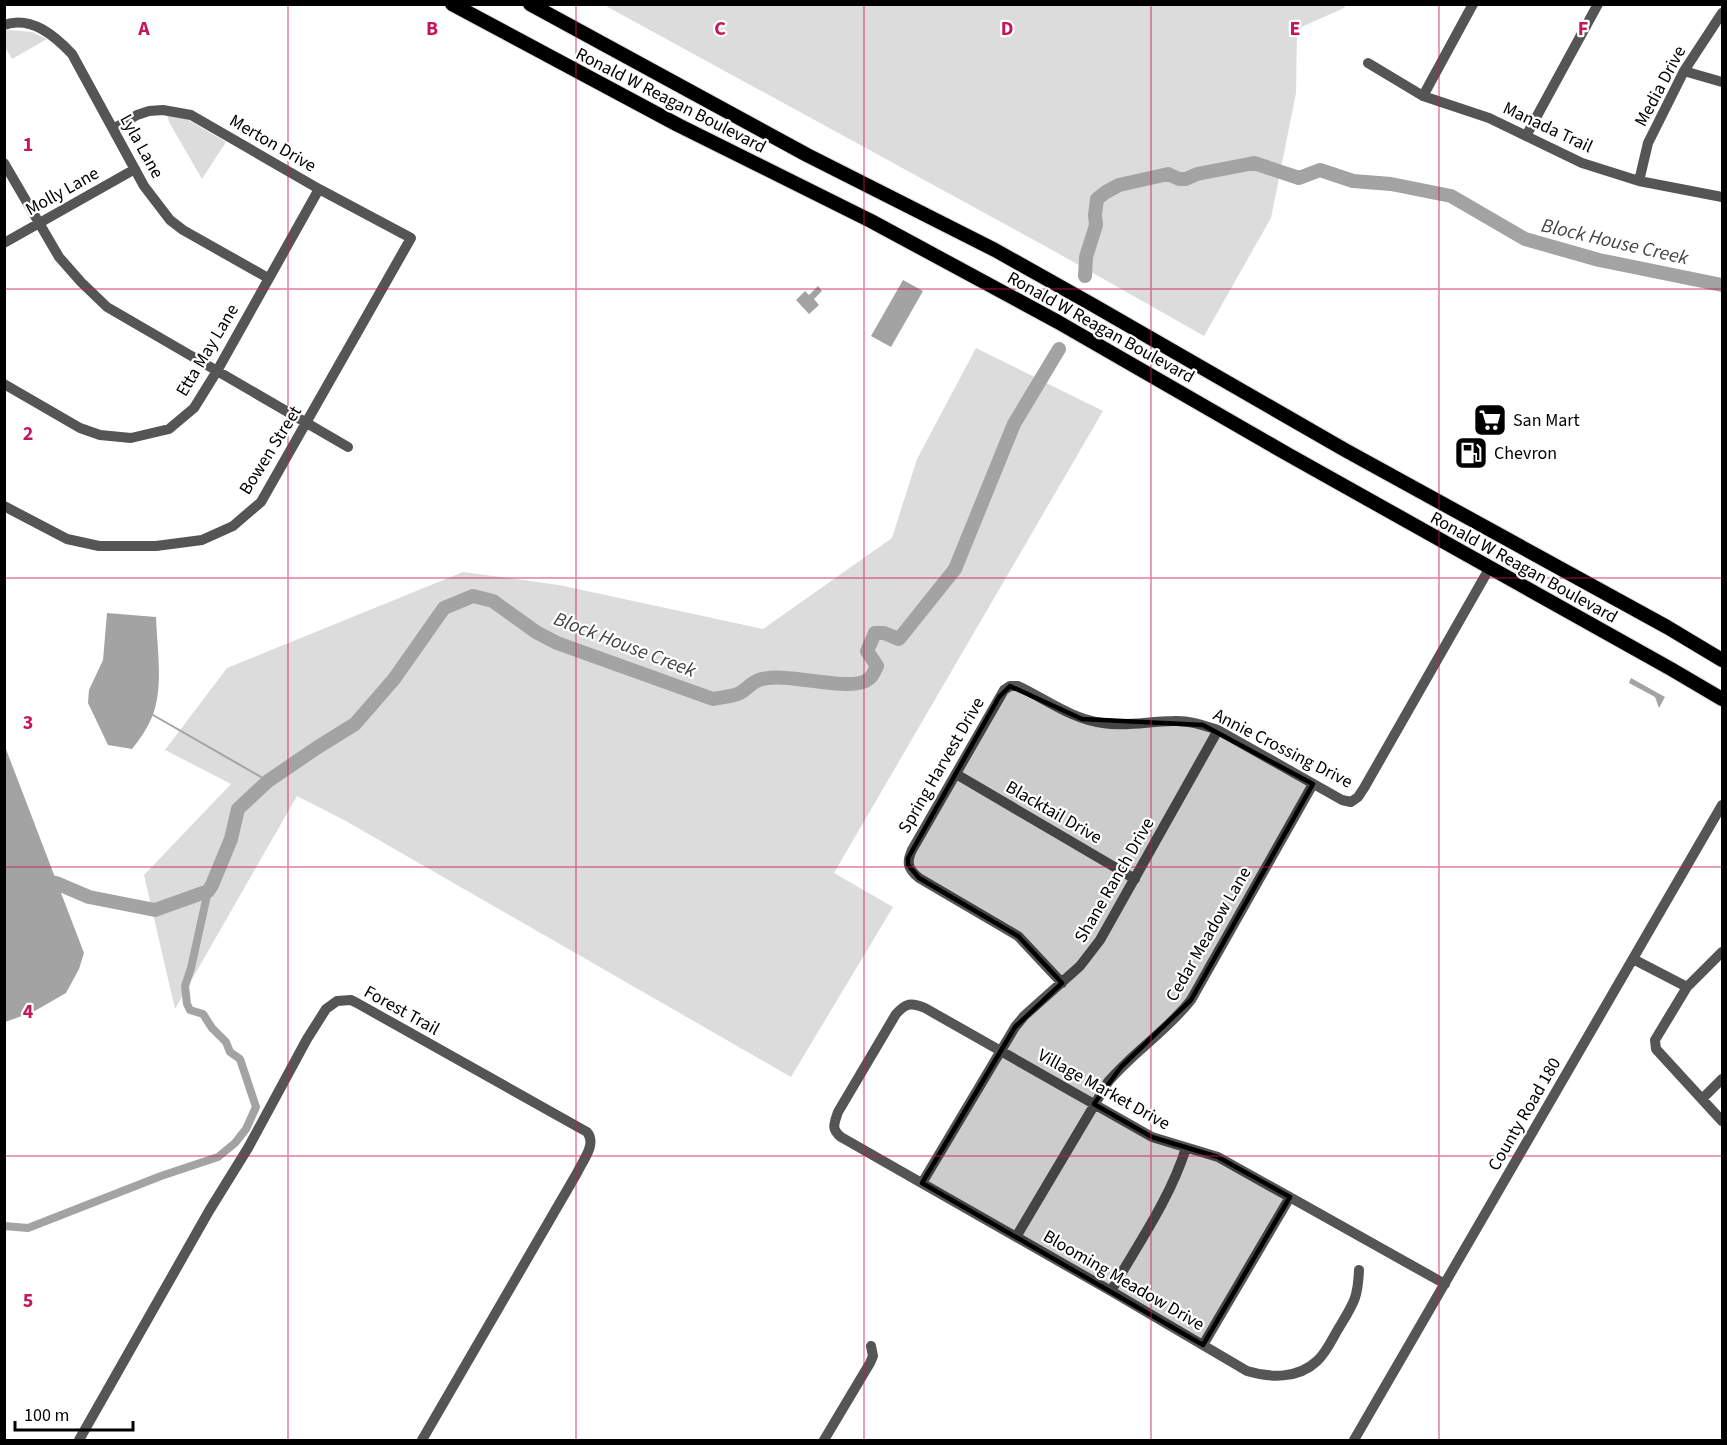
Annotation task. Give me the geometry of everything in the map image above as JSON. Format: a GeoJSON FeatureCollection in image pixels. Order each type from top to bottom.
{"type":"FeatureCollection","features":[{"type":"Feature","properties":{"kind":"main road","name":"Ronald W Reagan Boulevard"},"geometry":{"type":"LineString","coordinates":[[452,4],[678,125],[871,221],[1016,299],[1722,699]]}},
{"type":"Feature","properties":{"kind":"main road","name":"Ronald W Reagan Boulevard"},"geometry":{"type":"LineString","coordinates":[[530,4],[797,149],[995,250],[1336,446],[1667,627],[1722,660]]}},
{"type":"Feature","properties":{"kind":"street"},"geometry":{"type":"LineString","coordinates":[[1423,96],[1473,4]]}},
{"type":"Feature","properties":{"kind":"street"},"geometry":{"type":"LineString","coordinates":[[1526,136],[1598,4]]}},
{"type":"Feature","properties":{"kind":"street","name":"Media Drive"},"geometry":{"type":"LineString","coordinates":[[1639,181],[1648,144],[1684,71],[1722,13]]}},
{"type":"Feature","properties":{"kind":"street","name":"Lyla Lane"},"geometry":{"type":"LineString","coordinates":[[4,25],[28,24],[44,29],[58,39],[72,54],[135,169],[170,220],[183,230],[268,278]]}},
{"type":"Feature","properties":{"kind":"street","name":"Manada Trail"},"geometry":{"type":"LineString","coordinates":[[1368,63],[1423,96],[1489,118],[1582,162],[1639,181],[1722,196]]}},
{"type":"Feature","properties":{"kind":"street"},"geometry":{"type":"LineString","coordinates":[[1684,71],[1722,82]]}},
{"type":"Feature","properties":{"kind":"street","name":"Merton Drive"},"geometry":{"type":"LineString","coordinates":[[113,129],[149,111],[163,110],[191,115],[411,238]]}},
{"type":"Feature","properties":{"kind":"street"},"geometry":{"type":"LineString","coordinates":[[4,164],[59,257],[107,307],[348,447]]}},
{"type":"Feature","properties":{"kind":"street","name":"Molly Lane"},"geometry":{"type":"LineString","coordinates":[[4,243],[135,169]]}},
{"type":"Feature","properties":{"kind":"street","name":"Etta May Lane"},"geometry":{"type":"LineString","coordinates":[[4,384],[80,428],[100,435],[131,438],[169,429],[194,408],[320,189]]}},
{"type":"Feature","properties":{"kind":"street","name":"Bowen Street"},"geometry":{"type":"LineString","coordinates":[[4,506],[67,539],[99,546],[156,546],[202,540],[234,526],[261,502],[308,423],[411,238]]}},
{"type":"Feature","properties":{"kind":"street","name":"Annie Crossing Drive"},"geometry":{"type":"LineString","coordinates":[[1010,686],[1018,686],[1027,690],[1082,719],[1122,725],[1188,721],[1218,730],[1342,800],[1351,802],[1358,797],[1489,568]]}},
{"type":"Feature","properties":{"kind":"street","name":"Spring Harvest Drive"},"geometry":{"type":"LineString","coordinates":[[1010,686],[999,697],[912,850],[908,858],[908,865],[919,878],[1018,936],[1062,983]]}},
{"type":"Feature","properties":{"kind":"street","name":"Shane Ranch Drive"},"geometry":{"type":"LineString","coordinates":[[922,1183],[1015,1027],[1089,956],[1218,730]]}},
{"type":"Feature","properties":{"kind":"street","name":"Blacktail Drive"},"geometry":{"type":"LineString","coordinates":[[956,774],[1135,879]]}},
{"type":"Feature","properties":{"kind":"street","name":"Cedar Meadow Lane"},"geometry":{"type":"LineString","coordinates":[[1016,1237],[1108,1082],[1121,1067],[1165,1029],[1191,1000],[1313,784]]}},
{"type":"Feature","properties":{"kind":"street","name":"County Road 180"},"geometry":{"type":"LineString","coordinates":[[1354,1440],[1722,805]]}},
{"type":"Feature","properties":{"kind":"street"},"geometry":{"type":"LineString","coordinates":[[1722,952],[1687,987],[1655,1040],[1656,1049],[1722,1121]]}},
{"type":"Feature","properties":{"kind":"street"},"geometry":{"type":"LineString","coordinates":[[1633,959],[1687,987]]}},
{"type":"Feature","properties":{"kind":"street","name":"Forest Trail"},"geometry":{"type":"LineString","coordinates":[[79,1440],[320,1019],[331,1004],[344,999],[357,1003],[586,1132],[591,1140],[590,1148],[577,1173],[422,1440]]}},
{"type":"Feature","properties":{"kind":"street","name":"Village Market Drive"},"geometry":{"type":"LineString","coordinates":[[834,1128],[838,1112],[896,1014],[908,1004],[916,1004],[1152,1137],[1218,1157],[1445,1284]]}},
{"type":"Feature","properties":{"kind":"street"},"geometry":{"type":"LineString","coordinates":[[1702,1099],[1722,1079]]}},
{"type":"Feature","properties":{"kind":"street","name":"Blooming Meadow Drive"},"geometry":{"type":"LineString","coordinates":[[834,1128],[842,1137],[1247,1371],[1259,1375],[1293,1374],[1306,1369],[1318,1360],[1355,1301],[1359,1290],[1359,1270]]}},
{"type":"Feature","properties":{"kind":"street"},"geometry":{"type":"LineString","coordinates":[[1111,1291],[1170,1190],[1186,1148]]}},
{"type":"Feature","properties":{"kind":"street"},"geometry":{"type":"LineString","coordinates":[[1203,1345],[1290,1197]]}},
{"type":"Feature","properties":{"kind":"street"},"geometry":{"type":"LineString","coordinates":[[824,1440],[870,1363],[873,1356],[872,1346]]}},
{"type":"Feature","properties":{"kind":"highlighted area"},"geometry":{"type":"Polygon","coordinates":[[[1010,686],[1082,719],[1203,725],[1313,784],[1191,1000],[1121,1067],[1094,1104],[1152,1137],[1218,1157],[1290,1197],[1203,1345],[922,1183],[1015,1027],[1062,983],[1018,936],[919,878],[908,865],[908,858],[999,697],[1010,686]]]}},
{"type":"Feature","properties":{"kind":"shaded area"},"geometry":{"type":"Polygon","coordinates":[[[604,5],[1346,5],[1344,8],[1297,29],[1296,93],[1271,218],[1204,336],[1054,251],[604,5]]]}},
{"type":"Feature","properties":{"kind":"shaded area"},"geometry":{"type":"Polygon","coordinates":[[[5,31],[32,32],[47,39],[12,59],[5,47],[5,31]]]}},
{"type":"Feature","properties":{"kind":"shaded area"},"geometry":{"type":"Polygon","coordinates":[[[167,115],[185,118],[226,142],[202,179],[169,122],[167,115]]]}},
{"type":"Feature","properties":{"kind":"shaded area"},"geometry":{"type":"Polygon","coordinates":[[[903,280],[923,291],[891,347],[871,336],[903,280]]]}},
{"type":"Feature","properties":{"kind":"shaded area"},"geometry":{"type":"Polygon","coordinates":[[[818,286],[822,291],[814,299],[819,305],[809,314],[796,300],[805,291],[809,295],[818,286]]]}},
{"type":"Feature","properties":{"kind":"shaded area"},"geometry":{"type":"Polygon","coordinates":[[[976,348],[1103,411],[834,873],[893,907],[791,1077],[344,820],[297,796],[175,1009],[144,875],[231,784],[165,750],[227,668],[463,572],[559,585],[763,629],[892,538],[917,459],[976,348]]]}},
{"type":"Feature","properties":{"kind":"shaded area"},"geometry":{"type":"Polygon","coordinates":[[[107,613],[156,617],[159,681],[156,706],[148,726],[132,749],[108,745],[88,703],[89,690],[103,660],[107,613]]]}},
{"type":"Feature","properties":{"kind":"shaded area"},"geometry":{"type":"Polygon","coordinates":[[[1631,678],[1665,697],[1659,708],[1655,697],[1629,683],[1631,678]]]}},
{"type":"Feature","properties":{"kind":"shaded area"},"geometry":{"type":"Polygon","coordinates":[[[4,744],[84,953],[79,969],[66,993],[33,1012],[5,1022],[4,744]]]}},
{"type":"Feature","properties":{"kind":"waterway","name":"Block House Creek"},"geometry":{"type":"LineString","coordinates":[[1085,276],[1086,257],[1096,225],[1097,199],[1106,192],[1119,185],[1168,174],[1179,179],[1186,179],[1197,174],[1254,163],[1299,178],[1320,170],[1353,181],[1391,184],[1451,196],[1525,239],[1599,260],[1722,285]]}},
{"type":"Feature","properties":{"kind":"waterway","name":"Block House Creek"},"geometry":{"type":"LineString","coordinates":[[42,880],[56,883],[89,897],[155,910],[208,891],[231,839],[238,809],[268,781],[355,724],[394,679],[444,608],[473,596],[493,601],[536,632],[557,643],[713,699],[737,694],[756,681],[771,678],[861,683],[870,678],[877,666],[867,651],[875,633],[884,633],[899,639],[955,569],[1014,424],[1059,349]]}},
{"type":"Feature","properties":{"kind":"waterway"},"geometry":{"type":"LineString","coordinates":[[153,715],[268,781]]}},
{"type":"Feature","properties":{"kind":"waterway"},"geometry":{"type":"LineString","coordinates":[[4,1226],[28,1228],[161,1176],[218,1157],[235,1143],[246,1129],[256,1107],[240,1059],[230,1052],[226,1042],[212,1028],[203,1014],[190,1010],[187,1004],[185,986],[208,891]]}},
{"type":"Feature","properties":{"kind":"place","name":"San Mart"},"geometry":{"type":"Point","coordinates":[1490,420]}},
{"type":"Feature","properties":{"kind":"place","name":"Chevron"},"geometry":{"type":"Point","coordinates":[1471,453]}}]}
